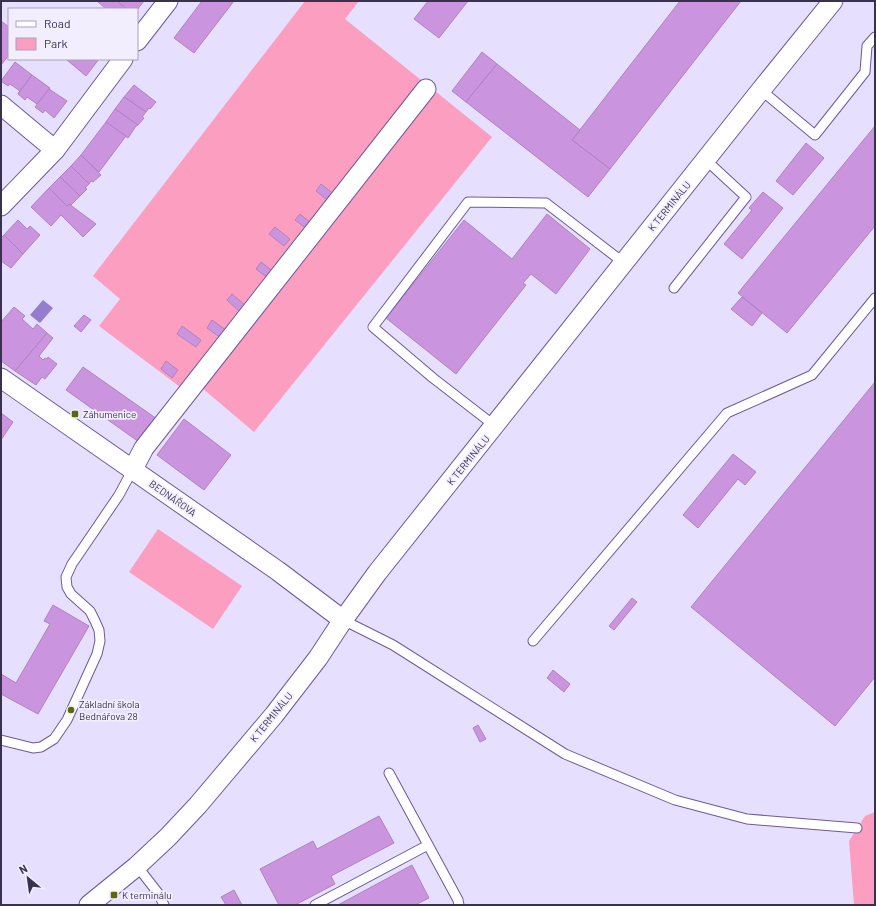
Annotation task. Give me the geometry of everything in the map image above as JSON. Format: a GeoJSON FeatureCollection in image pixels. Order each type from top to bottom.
{"type":"FeatureCollection","features":[{"type":"Feature","properties":{"kind":"street"},"geometry":{"type":"LineString","coordinates":[[138,40],[168,1]]}},
{"type":"Feature","properties":{"kind":"street","name":"K TERMINÁLU"},"geometry":{"type":"LineString","coordinates":[[89,905],[137,866],[168,837],[198,805],[274,715],[318,658],[377,573],[833,1]]}},
{"type":"Feature","properties":{"kind":"street"},"geometry":{"type":"LineString","coordinates":[[1,206],[55,150],[123,60]]}},
{"type":"Feature","properties":{"kind":"street"},"geometry":{"type":"LineString","coordinates":[[133,469],[144,448],[426,88]]}},
{"type":"Feature","properties":{"kind":"street"},"geometry":{"type":"LineString","coordinates":[[1,105],[55,150]]}},
{"type":"Feature","properties":{"kind":"street","name":"BEDNÁŘOVA"},"geometry":{"type":"LineString","coordinates":[[1,378],[133,469],[343,620]]}},
{"type":"Feature","properties":{"kind":"lane"},"geometry":{"type":"LineString","coordinates":[[761,90],[815,135],[865,72],[867,46],[875,37]]}},
{"type":"Feature","properties":{"kind":"lane"},"geometry":{"type":"LineString","coordinates":[[674,288],[746,197],[706,160]]}},
{"type":"Feature","properties":{"kind":"lane"},"geometry":{"type":"LineString","coordinates":[[495,426],[433,378],[373,327],[468,202],[546,203],[624,263]]}},
{"type":"Feature","properties":{"kind":"lane"},"geometry":{"type":"LineString","coordinates":[[533,641],[727,413],[812,375],[875,298]]}},
{"type":"Feature","properties":{"kind":"lane"},"geometry":{"type":"LineString","coordinates":[[1,740],[33,748],[41,747],[54,739],[67,720],[97,654],[100,641],[99,630],[90,611],[71,594],[67,587],[66,577],[72,564],[120,495],[133,469]]}},
{"type":"Feature","properties":{"kind":"lane"},"geometry":{"type":"LineString","coordinates":[[343,620],[393,645],[565,754],[675,800],[747,818],[857,828]]}},
{"type":"Feature","properties":{"kind":"lane"},"geometry":{"type":"LineString","coordinates":[[389,773],[458,900],[459,905]]}},
{"type":"Feature","properties":{"kind":"lane"},"geometry":{"type":"LineString","coordinates":[[315,905],[428,845]]}},
{"type":"Feature","properties":{"kind":"lane"},"geometry":{"type":"LineString","coordinates":[[137,866],[158,893],[164,905]]}},
{"type":"Feature","properties":{"kind":"green space"},"geometry":{"type":"Polygon","coordinates":[[[305,1],[359,1],[345,19],[426,84],[231,329],[180,387],[99,326],[120,299],[93,276],[305,1]]]}},
{"type":"Feature","properties":{"kind":"green space"},"geometry":{"type":"Polygon","coordinates":[[[435,91],[492,137],[254,432],[202,388],[435,91]]]}},
{"type":"Feature","properties":{"kind":"green space"},"geometry":{"type":"Polygon","coordinates":[[[158,529],[242,586],[213,629],[129,572],[158,529]]]}},
{"type":"Feature","properties":{"kind":"green space"},"geometry":{"type":"Polygon","coordinates":[[[875,812],[875,905],[854,905],[849,841],[865,816],[875,812]]]}},
{"type":"Feature","properties":{"kind":"shaded area"},"geometry":{"type":"Polygon","coordinates":[[[43,300],[53,308],[40,323],[30,315],[43,300]]]}},
{"type":"Feature","properties":{"kind":"building"},"geometry":{"type":"Polygon","coordinates":[[[97,1],[117,1],[126,8],[105,8],[97,1]]]}},
{"type":"Feature","properties":{"kind":"building"},"geometry":{"type":"Polygon","coordinates":[[[117,1],[144,1],[138,9],[126,8],[117,1]]]}},
{"type":"Feature","properties":{"kind":"building"},"geometry":{"type":"Polygon","coordinates":[[[202,1],[234,1],[194,53],[174,38],[202,1]]]}},
{"type":"Feature","properties":{"kind":"building"},"geometry":{"type":"Polygon","coordinates":[[[428,1],[468,1],[439,38],[414,19],[428,1]]]}},
{"type":"Feature","properties":{"kind":"building"},"geometry":{"type":"Polygon","coordinates":[[[680,1],[741,1],[610,169],[572,140],[680,1]]]}},
{"type":"Feature","properties":{"kind":"building"},"geometry":{"type":"Polygon","coordinates":[[[1,21],[8,26],[8,56],[1,65],[1,21]]]}},
{"type":"Feature","properties":{"kind":"building"},"geometry":{"type":"Polygon","coordinates":[[[482,52],[497,64],[466,102],[452,91],[482,52]]]}},
{"type":"Feature","properties":{"kind":"building"},"geometry":{"type":"Polygon","coordinates":[[[67,60],[98,60],[86,76],[67,60]]]}},
{"type":"Feature","properties":{"kind":"building"},"geometry":{"type":"Polygon","coordinates":[[[15,62],[32,75],[18,94],[20,91],[10,84],[8,86],[1,81],[15,62]]]}},
{"type":"Feature","properties":{"kind":"building"},"geometry":{"type":"Polygon","coordinates":[[[497,64],[580,130],[572,140],[610,169],[588,197],[466,102],[497,64]]]}},
{"type":"Feature","properties":{"kind":"building"},"geometry":{"type":"Polygon","coordinates":[[[32,75],[50,88],[37,104],[27,97],[25,100],[18,94],[32,75]]]}},
{"type":"Feature","properties":{"kind":"building"},"geometry":{"type":"Polygon","coordinates":[[[134,85],[156,102],[146,112],[124,97],[134,85]]]}},
{"type":"Feature","properties":{"kind":"building"},"geometry":{"type":"Polygon","coordinates":[[[49,89],[67,101],[54,118],[45,110],[43,113],[35,107],[49,89]]]}},
{"type":"Feature","properties":{"kind":"building"},"geometry":{"type":"Polygon","coordinates":[[[124,97],[146,112],[142,117],[144,118],[138,125],[115,109],[124,97]]]}},
{"type":"Feature","properties":{"kind":"building"},"geometry":{"type":"Polygon","coordinates":[[[115,109],[138,125],[128,138],[106,122],[115,109]]]}},
{"type":"Feature","properties":{"kind":"building"},"geometry":{"type":"Polygon","coordinates":[[[106,122],[126,136],[99,172],[81,155],[106,122]]]}},
{"type":"Feature","properties":{"kind":"building"},"geometry":{"type":"Polygon","coordinates":[[[875,126],[875,226],[787,333],[738,293],[875,126]]]}},
{"type":"Feature","properties":{"kind":"building"},"geometry":{"type":"Polygon","coordinates":[[[806,143],[824,158],[793,195],[776,181],[806,143]]]}},
{"type":"Feature","properties":{"kind":"building"},"geometry":{"type":"Polygon","coordinates":[[[81,155],[101,175],[89,184],[71,166],[81,155]]]}},
{"type":"Feature","properties":{"kind":"building"},"geometry":{"type":"Polygon","coordinates":[[[71,166],[89,184],[85,188],[87,189],[80,196],[60,177],[71,166]]]}},
{"type":"Feature","properties":{"kind":"building"},"geometry":{"type":"Polygon","coordinates":[[[60,177],[80,196],[71,205],[69,204],[67,206],[49,188],[60,177]]]}},
{"type":"Feature","properties":{"kind":"building"},"geometry":{"type":"Polygon","coordinates":[[[321,184],[335,195],[330,202],[316,191],[321,184]]]}},
{"type":"Feature","properties":{"kind":"building"},"geometry":{"type":"Polygon","coordinates":[[[49,188],[67,206],[69,204],[96,224],[83,237],[61,215],[51,226],[31,207],[49,188]]]}},
{"type":"Feature","properties":{"kind":"building"},"geometry":{"type":"Polygon","coordinates":[[[763,192],[783,208],[742,259],[724,244],[752,210],[749,208],[763,192]]]}},
{"type":"Feature","properties":{"kind":"building"},"geometry":{"type":"Polygon","coordinates":[[[300,214],[312,224],[308,230],[295,220],[300,214]]]}},
{"type":"Feature","properties":{"kind":"building"},"geometry":{"type":"Polygon","coordinates":[[[547,214],[590,249],[556,294],[531,274],[523,283],[526,285],[456,374],[386,318],[464,220],[512,259],[547,214]]]}},
{"type":"Feature","properties":{"kind":"building"},"geometry":{"type":"Polygon","coordinates":[[[18,220],[27,229],[30,226],[40,235],[23,254],[4,235],[18,220]]]}},
{"type":"Feature","properties":{"kind":"building"},"geometry":{"type":"Polygon","coordinates":[[[275,227],[290,239],[284,246],[269,234],[275,227]]]}},
{"type":"Feature","properties":{"kind":"building"},"geometry":{"type":"Polygon","coordinates":[[[4,235],[23,254],[11,268],[1,261],[1,238],[4,235]]]}},
{"type":"Feature","properties":{"kind":"building"},"geometry":{"type":"Polygon","coordinates":[[[261,262],[274,272],[269,279],[256,269],[261,262]]]}},
{"type":"Feature","properties":{"kind":"building"},"geometry":{"type":"Polygon","coordinates":[[[232,294],[246,306],[241,313],[227,300],[232,294]]]}},
{"type":"Feature","properties":{"kind":"building"},"geometry":{"type":"Polygon","coordinates":[[[742,297],[762,313],[752,326],[731,309],[742,297]]]}},
{"type":"Feature","properties":{"kind":"building"},"geometry":{"type":"Polygon","coordinates":[[[14,307],[25,316],[22,319],[33,329],[37,324],[47,333],[15,371],[1,361],[1,322],[14,307]]]}},
{"type":"Feature","properties":{"kind":"building"},"geometry":{"type":"Polygon","coordinates":[[[84,315],[91,320],[81,332],[74,326],[84,315]]]}},
{"type":"Feature","properties":{"kind":"building"},"geometry":{"type":"Polygon","coordinates":[[[212,320],[227,331],[221,338],[207,328],[212,320]]]}},
{"type":"Feature","properties":{"kind":"building"},"geometry":{"type":"Polygon","coordinates":[[[182,326],[201,340],[196,347],[177,334],[182,326]]]}},
{"type":"Feature","properties":{"kind":"building"},"geometry":{"type":"Polygon","coordinates":[[[47,333],[53,338],[39,356],[43,360],[45,358],[47,359],[48,357],[57,364],[45,379],[42,377],[36,385],[15,371],[47,333]]]}},
{"type":"Feature","properties":{"kind":"building"},"geometry":{"type":"Polygon","coordinates":[[[166,361],[178,370],[172,378],[161,369],[166,361]]]}},
{"type":"Feature","properties":{"kind":"building"},"geometry":{"type":"Polygon","coordinates":[[[83,367],[157,419],[139,442],[66,390],[83,367]]]}},
{"type":"Feature","properties":{"kind":"building"},"geometry":{"type":"Polygon","coordinates":[[[875,382],[875,677],[835,726],[691,607],[875,382]]]}},
{"type":"Feature","properties":{"kind":"building"},"geometry":{"type":"Polygon","coordinates":[[[1,413],[13,422],[1,440],[1,413]]]}},
{"type":"Feature","properties":{"kind":"building"},"geometry":{"type":"Polygon","coordinates":[[[184,419],[231,455],[204,490],[157,455],[184,419]]]}},
{"type":"Feature","properties":{"kind":"building"},"geometry":{"type":"Polygon","coordinates":[[[733,454],[756,472],[745,485],[738,479],[698,528],[683,515],[733,454]]]}},
{"type":"Feature","properties":{"kind":"building"},"geometry":{"type":"Polygon","coordinates":[[[632,598],[637,602],[614,630],[609,626],[632,598]]]}},
{"type":"Feature","properties":{"kind":"building"},"geometry":{"type":"Polygon","coordinates":[[[53,605],[89,626],[38,714],[1,694],[1,674],[16,683],[50,624],[44,621],[53,605]]]}},
{"type":"Feature","properties":{"kind":"building"},"geometry":{"type":"Polygon","coordinates":[[[553,670],[570,684],[564,692],[547,678],[553,670]]]}},
{"type":"Feature","properties":{"kind":"building"},"geometry":{"type":"Polygon","coordinates":[[[478,725],[486,739],[480,742],[473,728],[478,725]]]}},
{"type":"Feature","properties":{"kind":"building"},"geometry":{"type":"Polygon","coordinates":[[[379,816],[394,843],[331,876],[335,884],[295,905],[279,905],[260,869],[313,841],[317,849],[379,816]]]}},
{"type":"Feature","properties":{"kind":"building"},"geometry":{"type":"Polygon","coordinates":[[[412,865],[429,898],[415,905],[338,905],[412,865]]]}},
{"type":"Feature","properties":{"kind":"building"},"geometry":{"type":"Polygon","coordinates":[[[234,890],[242,905],[226,905],[221,897],[234,890]]]}},
{"type":"Feature","properties":{"kind":"place","name":"Záhumenice"},"geometry":{"type":"Point","coordinates":[75,414]}},
{"type":"Feature","properties":{"kind":"place","name":"Základní škola Bednářova 28"},"geometry":{"type":"Point","coordinates":[71,710]}},
{"type":"Feature","properties":{"kind":"place","name":"K terminálu"},"geometry":{"type":"Point","coordinates":[114,895]}}]}
